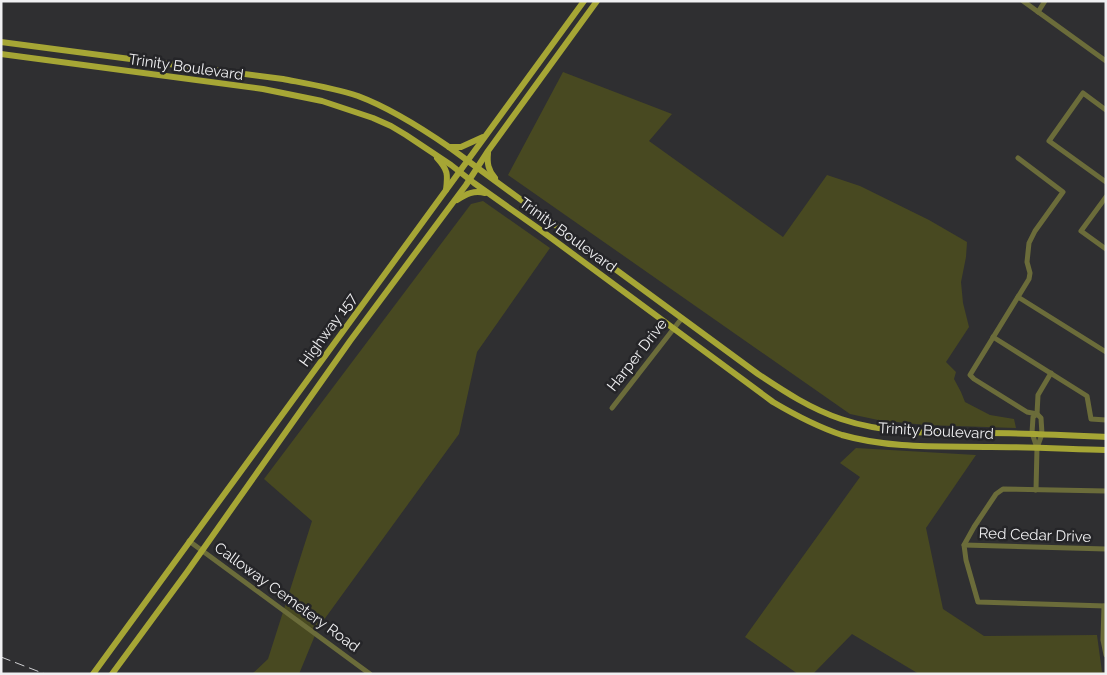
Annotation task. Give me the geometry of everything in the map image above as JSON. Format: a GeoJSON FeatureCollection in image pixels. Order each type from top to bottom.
{"type":"FeatureCollection","features":[{"type":"Feature","properties":{"kind":"main road","name":"Highway 157"},"geometry":{"type":"LineString","coordinates":[[93,674],[584,1]]}},
{"type":"Feature","properties":{"kind":"main road","name":"Highway 157"},"geometry":{"type":"LineString","coordinates":[[114,672],[355,334],[452,204],[488,151],[597,1]]}},
{"type":"Feature","properties":{"kind":"main road","name":"Trinity Boulevard"},"geometry":{"type":"LineString","coordinates":[[1,42],[238,73],[326,87],[376,104],[409,121],[448,147],[758,374],[793,397],[830,415],[885,430],[923,433],[1106,436]]}},
{"type":"Feature","properties":{"kind":"main road"},"geometry":{"type":"LineString","coordinates":[[65,63],[67,50]]}},
{"type":"Feature","properties":{"kind":"main road","name":"Trinity Boulevard"},"geometry":{"type":"LineString","coordinates":[[1,54],[263,89],[322,101],[357,112],[391,126],[460,172],[766,396],[792,413],[833,431],[882,443],[912,446],[1106,450]]}},
{"type":"Feature","properties":{"kind":"main road"},"geometry":{"type":"LineString","coordinates":[[236,86],[238,73]]}},
{"type":"Feature","properties":{"kind":"main road"},"geometry":{"type":"LineString","coordinates":[[448,147],[461,147],[484,137]]}},
{"type":"Feature","properties":{"kind":"main road"},"geometry":{"type":"LineString","coordinates":[[429,150],[445,167],[448,176],[446,191]]}},
{"type":"Feature","properties":{"kind":"main road"},"geometry":{"type":"LineString","coordinates":[[488,151],[487,163],[490,172],[500,185]]}},
{"type":"Feature","properties":{"kind":"main road"},"geometry":{"type":"LineString","coordinates":[[452,204],[466,194],[476,191],[490,195]]}},
{"type":"Feature","properties":{"kind":"main road"},"geometry":{"type":"LineString","coordinates":[[562,246],[570,236]]}},
{"type":"Feature","properties":{"kind":"main road"},"geometry":{"type":"LineString","coordinates":[[345,327],[355,334]]}},
{"type":"Feature","properties":{"kind":"street"},"geometry":{"type":"LineString","coordinates":[[1023,1],[1106,61]]}},
{"type":"Feature","properties":{"kind":"street"},"geometry":{"type":"LineString","coordinates":[[1038,12],[1045,1]]}},
{"type":"Feature","properties":{"kind":"street"},"geometry":{"type":"LineString","coordinates":[[1106,110],[1083,93],[1049,141],[1106,182]]}},
{"type":"Feature","properties":{"kind":"street"},"geometry":{"type":"LineString","coordinates":[[1018,158],[1063,192],[1029,243],[1027,262],[1030,273],[1029,279],[970,374],[974,379],[1027,412],[1037,414],[1041,418],[1042,434],[1037,448],[1036,490]]}},
{"type":"Feature","properties":{"kind":"street"},"geometry":{"type":"LineString","coordinates":[[1106,197],[1080,231],[1106,249]]}},
{"type":"Feature","properties":{"kind":"street"},"geometry":{"type":"LineString","coordinates":[[1018,297],[1106,352]]}},
{"type":"Feature","properties":{"kind":"street","name":"Harper Drive"},"geometry":{"type":"LineString","coordinates":[[612,408],[682,318]]}},
{"type":"Feature","properties":{"kind":"street"},"geometry":{"type":"LineString","coordinates":[[993,337],[1086,396],[1091,419],[1106,420]]}},
{"type":"Feature","properties":{"kind":"street"},"geometry":{"type":"LineString","coordinates":[[1037,448],[1032,434],[1033,417],[1037,414],[1038,395],[1051,373]]}},
{"type":"Feature","properties":{"kind":"street"},"geometry":{"type":"LineString","coordinates":[[1106,491],[1003,489],[996,494],[964,545],[966,560],[978,602],[1105,606],[1103,640],[1106,655]]}},
{"type":"Feature","properties":{"kind":"street","name":"Calloway Cemetery Road"},"geometry":{"type":"LineString","coordinates":[[189,541],[370,674]]}},
{"type":"Feature","properties":{"kind":"street","name":"Red Cedar Drive"},"geometry":{"type":"LineString","coordinates":[[964,545],[1106,549]]}},
{"type":"Feature","properties":{"kind":"shaded area"},"geometry":{"type":"Polygon","coordinates":[[[563,72],[672,114],[649,141],[783,237],[827,175],[860,186],[929,220],[967,242],[961,282],[963,303],[969,327],[946,362],[956,372],[954,379],[965,402],[990,415],[1014,419],[1016,428],[925,425],[878,420],[850,414],[508,175],[563,72]]]}},
{"type":"Feature","properties":{"kind":"shaded area"},"geometry":{"type":"Polygon","coordinates":[[[483,201],[550,248],[477,352],[459,434],[318,628],[299,674],[252,674],[268,659],[312,521],[264,479],[471,204],[483,201]]]}},
{"type":"Feature","properties":{"kind":"shaded area"},"geometry":{"type":"Polygon","coordinates":[[[856,448],[976,455],[926,528],[943,609],[984,636],[1097,635],[1102,672],[1106,672],[1106,674],[919,674],[852,634],[813,674],[798,674],[745,637],[860,477],[840,463],[856,448]]]}},
{"type":"Feature","properties":{"kind":"railway"},"geometry":{"type":"LineString","coordinates":[[1,657],[45,674]]}}]}
